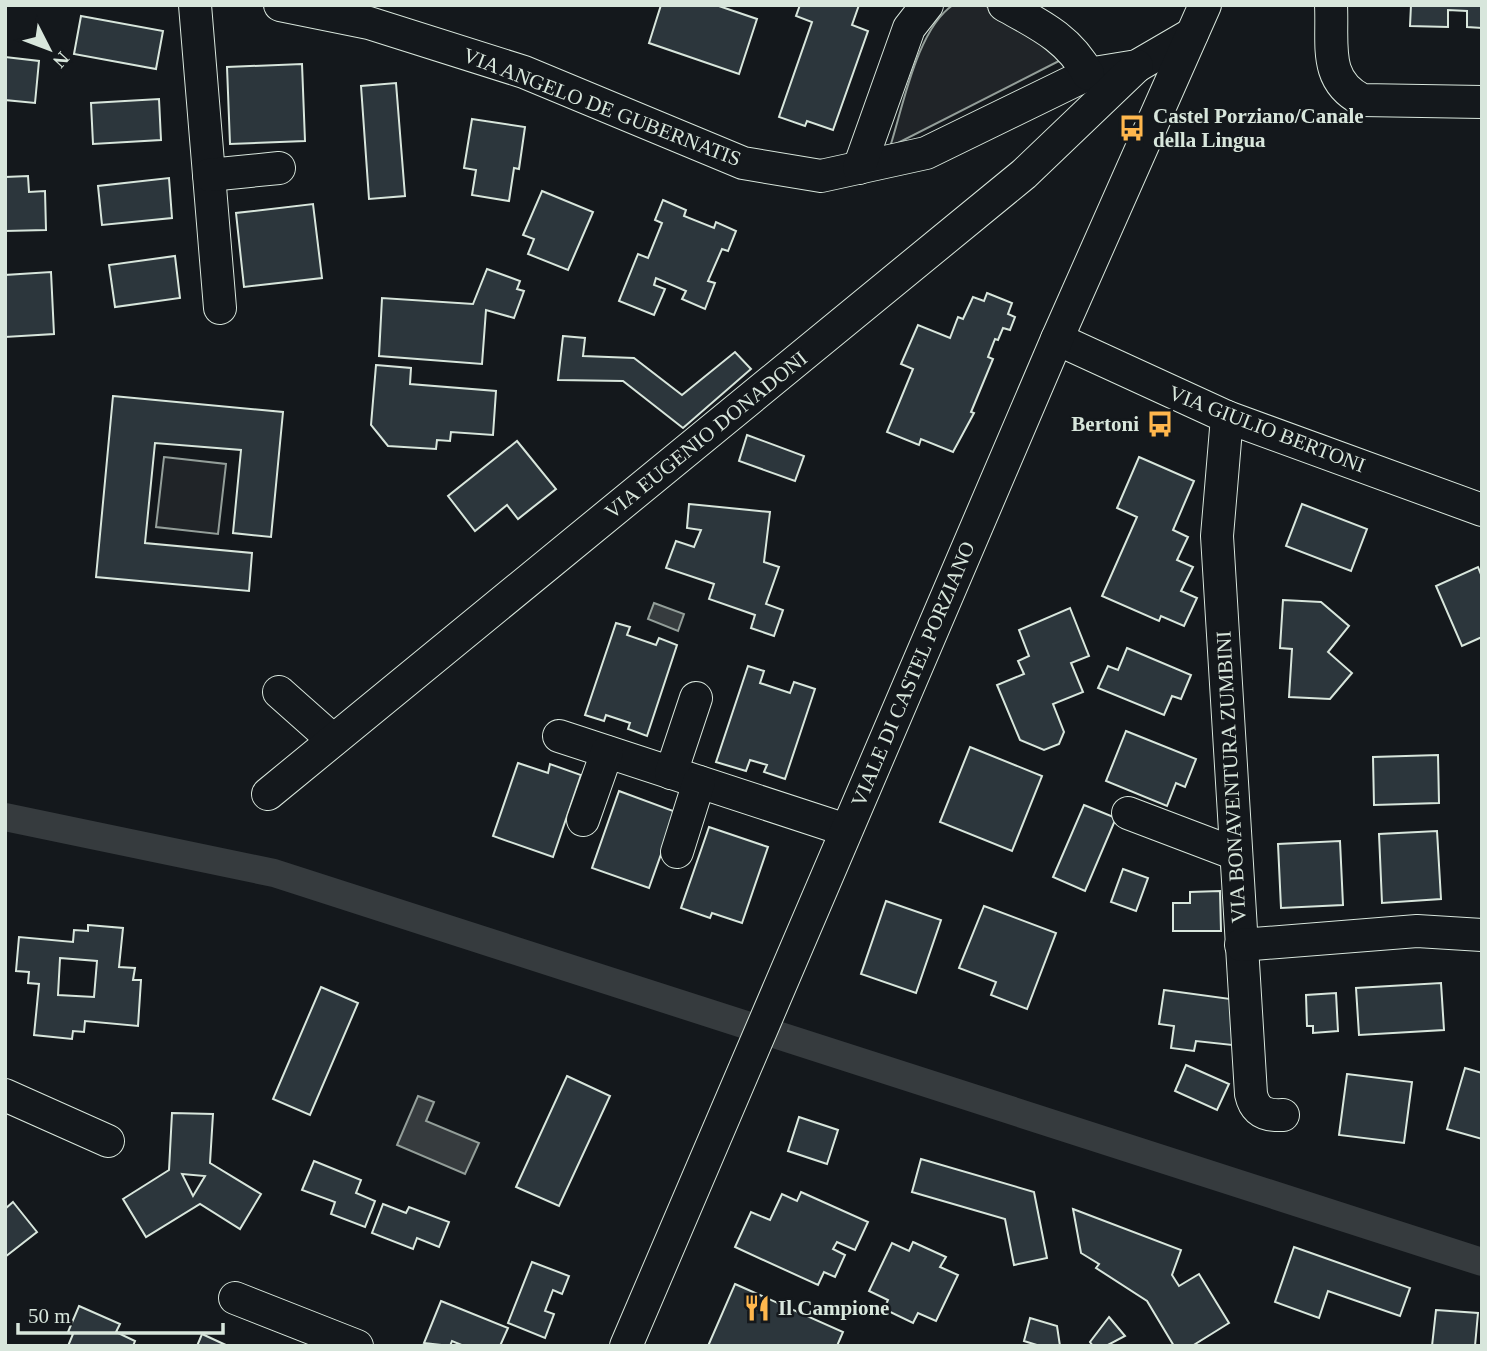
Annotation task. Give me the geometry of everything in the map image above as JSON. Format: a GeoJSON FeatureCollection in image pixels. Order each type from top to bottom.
{"type":"FeatureCollection","features":[{"type":"Feature","properties":{"kind":"street"},"geometry":{"type":"LineString","coordinates":[[195,5],[220,307]]}},
{"type":"Feature","properties":{"kind":"street","name":"VIA ANGELO DE GUBERNATIS"},"geometry":{"type":"LineString","coordinates":[[280,5],[369,23],[524,72],[743,163],[821,176],[926,153],[1088,74],[1137,66],[1192,34]]}},
{"type":"Feature","properties":{"kind":"street"},"geometry":{"type":"LineString","coordinates":[[859,168],[909,27],[927,5]]}},
{"type":"Feature","properties":{"kind":"street"},"geometry":{"type":"LineString","coordinates":[[1004,5],[1053,32],[1072,49],[1088,74]]}},
{"type":"Feature","properties":{"kind":"street","name":"VIALE DI CASTEL PORZIANO"},"geometry":{"type":"LineString","coordinates":[[626,1346],[1057,339],[1205,5]]}},
{"type":"Feature","properties":{"kind":"street"},"geometry":{"type":"LineString","coordinates":[[1331,5],[1334,76],[1344,91],[1362,100],[1482,102]]}},
{"type":"Feature","properties":{"kind":"street","name":"VIA EUGENIO DONADONI"},"geometry":{"type":"LineString","coordinates":[[268,794],[1024,174],[1137,66]]}},
{"type":"Feature","properties":{"kind":"street"},"geometry":{"type":"LineString","coordinates":[[209,175],[279,168]]}},
{"type":"Feature","properties":{"kind":"street","name":"VIA GIULIO BERTONI"},"geometry":{"type":"LineString","coordinates":[[1057,339],[1227,417],[1482,510]]}},
{"type":"Feature","properties":{"kind":"street","name":"VIA BONAVENTURA ZUMBINI"},"geometry":{"type":"LineString","coordinates":[[1227,417],[1217,536],[1251,1099],[1263,1113],[1283,1115]]}},
{"type":"Feature","properties":{"kind":"street"},"geometry":{"type":"LineString","coordinates":[[279,692],[333,740]]}},
{"type":"Feature","properties":{"kind":"street"},"geometry":{"type":"LineString","coordinates":[[677,852],[696,698]]}},
{"type":"Feature","properties":{"kind":"street"},"geometry":{"type":"LineString","coordinates":[[559,736],[846,830]]}},
{"type":"Feature","properties":{"kind":"street"},"geometry":{"type":"LineString","coordinates":[[583,820],[607,752]]}},
{"type":"Feature","properties":{"kind":"street"},"geometry":{"type":"LineString","coordinates":[[1128,813],[1236,854]]}},
{"type":"Feature","properties":{"kind":"street"},"geometry":{"type":"LineString","coordinates":[[1241,944],[1417,931],[1482,935]]}},
{"type":"Feature","properties":{"kind":"street"},"geometry":{"type":"LineString","coordinates":[[5,1095],[108,1141]]}},
{"type":"Feature","properties":{"kind":"street"},"geometry":{"type":"LineString","coordinates":[[235,1298],[357,1346]]}},
{"type":"Feature","properties":{"kind":"shaded area"},"geometry":{"type":"Polygon","coordinates":[[[953,5],[984,5],[1010,17],[1062,53],[1059,61],[890,147],[921,50],[940,16],[953,5]]]}},
{"type":"Feature","properties":{"kind":"shaded area"},"geometry":{"type":"Polygon","coordinates":[[[164,457],[226,464],[218,534],[156,527],[164,457]]]}},
{"type":"Feature","properties":{"kind":"shaded area"},"geometry":{"type":"Polygon","coordinates":[[[654,603],[684,614],[678,631],[648,619],[654,603]]]}},
{"type":"Feature","properties":{"kind":"shaded area"},"geometry":{"type":"Polygon","coordinates":[[[418,1096],[434,1102],[426,1121],[479,1143],[465,1174],[397,1145],[418,1096]]]}},
{"type":"Feature","properties":{"kind":"building"},"geometry":{"type":"Polygon","coordinates":[[[661,5],[716,5],[757,19],[739,74],[649,43],[661,5]]]}},
{"type":"Feature","properties":{"kind":"building"},"geometry":{"type":"Polygon","coordinates":[[[800,5],[859,5],[852,25],[868,31],[833,130],[807,121],[805,126],[779,117],[812,22],[796,16],[800,5]]]}},
{"type":"Feature","properties":{"kind":"building"},"geometry":{"type":"Polygon","coordinates":[[[1411,5],[1482,5],[1482,28],[1467,27],[1467,11],[1448,10],[1448,27],[1410,26],[1411,5]]]}},
{"type":"Feature","properties":{"kind":"building"},"geometry":{"type":"Polygon","coordinates":[[[81,16],[163,31],[156,69],[74,54],[81,16]]]}},
{"type":"Feature","properties":{"kind":"building"},"geometry":{"type":"Polygon","coordinates":[[[5,57],[39,61],[35,103],[5,100],[5,57]]]}},
{"type":"Feature","properties":{"kind":"building"},"geometry":{"type":"Polygon","coordinates":[[[302,64],[305,141],[230,144],[227,67],[302,64]]]}},
{"type":"Feature","properties":{"kind":"building"},"geometry":{"type":"Polygon","coordinates":[[[396,83],[405,196],[369,199],[361,86],[396,83]]]}},
{"type":"Feature","properties":{"kind":"building"},"geometry":{"type":"Polygon","coordinates":[[[159,99],[161,140],[93,144],[91,103],[159,99]]]}},
{"type":"Feature","properties":{"kind":"building"},"geometry":{"type":"Polygon","coordinates":[[[472,119],[525,127],[519,169],[514,168],[509,201],[472,195],[476,170],[464,168],[472,119]]]}},
{"type":"Feature","properties":{"kind":"building"},"geometry":{"type":"Polygon","coordinates":[[[28,176],[29,192],[45,191],[46,230],[5,231],[5,177],[28,176]]]}},
{"type":"Feature","properties":{"kind":"building"},"geometry":{"type":"Polygon","coordinates":[[[169,178],[172,218],[102,225],[98,186],[169,178]]]}},
{"type":"Feature","properties":{"kind":"building"},"geometry":{"type":"Polygon","coordinates":[[[542,191],[593,212],[568,270],[528,254],[534,239],[523,235],[542,191]]]}},
{"type":"Feature","properties":{"kind":"building"},"geometry":{"type":"Polygon","coordinates":[[[663,200],[686,210],[684,216],[714,228],[716,222],[736,231],[728,251],[722,249],[708,281],[715,283],[705,309],[682,299],[686,291],[656,278],[654,285],[665,289],[654,315],[619,301],[638,254],[648,258],[662,223],[655,220],[663,200]]]}},
{"type":"Feature","properties":{"kind":"building"},"geometry":{"type":"Polygon","coordinates":[[[313,204],[322,278],[244,287],[236,213],[313,204]]]}},
{"type":"Feature","properties":{"kind":"building"},"geometry":{"type":"Polygon","coordinates":[[[175,256],[180,298],[115,307],[109,265],[175,256]]]}},
{"type":"Feature","properties":{"kind":"building"},"geometry":{"type":"Polygon","coordinates":[[[487,269],[520,281],[517,289],[524,291],[514,318],[486,310],[482,364],[379,356],[382,298],[473,304],[487,269]]]}},
{"type":"Feature","properties":{"kind":"building"},"geometry":{"type":"Polygon","coordinates":[[[51,272],[54,334],[5,337],[5,275],[51,272]]]}},
{"type":"Feature","properties":{"kind":"building"},"geometry":{"type":"Polygon","coordinates":[[[987,293],[1012,303],[1008,314],[1015,317],[1010,330],[1003,328],[998,340],[995,339],[988,357],[993,359],[971,412],[974,413],[953,452],[921,439],[919,445],[887,432],[913,369],[901,364],[918,325],[950,338],[958,317],[963,319],[973,297],[984,301],[987,293]]]}},
{"type":"Feature","properties":{"kind":"building"},"geometry":{"type":"Polygon","coordinates":[[[563,336],[585,338],[583,356],[634,358],[682,395],[735,352],[751,369],[683,428],[623,381],[558,380],[563,336]]]}},
{"type":"Feature","properties":{"kind":"building"},"geometry":{"type":"Polygon","coordinates":[[[376,365],[411,368],[410,384],[496,391],[493,435],[451,432],[450,441],[437,440],[436,449],[388,446],[371,425],[376,365]]]}},
{"type":"Feature","properties":{"kind":"building"},"geometry":{"type":"Polygon","coordinates":[[[113,396],[283,412],[271,537],[233,533],[241,450],[155,443],[145,543],[252,553],[249,591],[96,577],[113,396]]]}},
{"type":"Feature","properties":{"kind":"building"},"geometry":{"type":"Polygon","coordinates":[[[747,435],[804,456],[795,481],[739,461],[747,435]]]}},
{"type":"Feature","properties":{"kind":"building"},"geometry":{"type":"Polygon","coordinates":[[[517,441],[556,489],[518,519],[507,505],[475,531],[448,496],[517,441]]]}},
{"type":"Feature","properties":{"kind":"building"},"geometry":{"type":"Polygon","coordinates":[[[1139,457],[1194,481],[1173,530],[1188,537],[1177,560],[1193,567],[1181,591],[1197,598],[1184,626],[1161,616],[1159,621],[1102,596],[1137,517],[1117,508],[1139,457]]]}},
{"type":"Feature","properties":{"kind":"building"},"geometry":{"type":"Polygon","coordinates":[[[689,504],[770,512],[764,562],[779,567],[766,604],[783,610],[774,636],[751,628],[755,615],[709,599],[714,584],[666,568],[676,541],[694,547],[701,530],[687,528],[689,504]]]}},
{"type":"Feature","properties":{"kind":"building"},"geometry":{"type":"Polygon","coordinates":[[[1302,504],[1367,529],[1351,571],[1286,546],[1302,504]]]}},
{"type":"Feature","properties":{"kind":"building"},"geometry":{"type":"Polygon","coordinates":[[[1478,567],[1482,577],[1482,637],[1462,646],[1436,586],[1478,567]]]}},
{"type":"Feature","properties":{"kind":"building"},"geometry":{"type":"Polygon","coordinates":[[[1283,600],[1321,602],[1349,626],[1328,652],[1352,673],[1330,699],[1289,697],[1292,649],[1280,648],[1283,600]]]}},
{"type":"Feature","properties":{"kind":"building"},"geometry":{"type":"Polygon","coordinates":[[[1070,608],[1089,656],[1071,663],[1083,692],[1053,704],[1064,732],[1059,744],[1044,750],[1020,740],[997,685],[1024,674],[1018,661],[1029,656],[1019,630],[1070,608]]]}},
{"type":"Feature","properties":{"kind":"building"},"geometry":{"type":"Polygon","coordinates":[[[616,623],[630,627],[627,635],[656,645],[659,638],[677,645],[647,736],[628,729],[630,723],[606,715],[604,721],[585,715],[616,623]]]}},
{"type":"Feature","properties":{"kind":"building"},"geometry":{"type":"Polygon","coordinates":[[[1127,648],[1191,675],[1181,699],[1172,696],[1164,715],[1098,688],[1108,666],[1118,670],[1127,648]]]}},
{"type":"Feature","properties":{"kind":"building"},"geometry":{"type":"Polygon","coordinates":[[[748,666],[764,671],[760,683],[790,693],[794,682],[815,689],[785,779],[764,772],[767,765],[750,760],[746,771],[716,762],[748,666]]]}},
{"type":"Feature","properties":{"kind":"building"},"geometry":{"type":"Polygon","coordinates":[[[1126,731],[1196,759],[1185,787],[1176,783],[1167,806],[1106,781],[1126,731]]]}},
{"type":"Feature","properties":{"kind":"building"},"geometry":{"type":"Polygon","coordinates":[[[970,747],[1042,776],[1012,851],[940,822],[970,747]]]}},
{"type":"Feature","properties":{"kind":"building"},"geometry":{"type":"Polygon","coordinates":[[[1438,755],[1439,803],[1374,805],[1373,757],[1438,755]]]}},
{"type":"Feature","properties":{"kind":"building"},"geometry":{"type":"Polygon","coordinates":[[[518,763],[548,773],[550,764],[581,775],[553,857],[493,836],[518,763]]]}},
{"type":"Feature","properties":{"kind":"building"},"geometry":{"type":"Polygon","coordinates":[[[619,791],[676,812],[649,888],[592,868],[619,791]]]}},
{"type":"Feature","properties":{"kind":"building"},"geometry":{"type":"Polygon","coordinates":[[[1084,805],[1116,818],[1085,891],[1053,877],[1084,805]]]}},
{"type":"Feature","properties":{"kind":"building"},"geometry":{"type":"Polygon","coordinates":[[[709,827],[768,847],[742,923],[712,913],[710,918],[681,908],[709,827]]]}},
{"type":"Feature","properties":{"kind":"building"},"geometry":{"type":"Polygon","coordinates":[[[1437,831],[1441,899],[1382,903],[1379,834],[1437,831]]]}},
{"type":"Feature","properties":{"kind":"building"},"geometry":{"type":"Polygon","coordinates":[[[1340,841],[1343,905],[1281,908],[1278,844],[1340,841]]]}},
{"type":"Feature","properties":{"kind":"building"},"geometry":{"type":"Polygon","coordinates":[[[1123,869],[1148,878],[1136,911],[1111,902],[1123,869]]]}},
{"type":"Feature","properties":{"kind":"building"},"geometry":{"type":"Polygon","coordinates":[[[1220,891],[1221,931],[1173,931],[1173,903],[1190,903],[1190,892],[1220,891]]]}},
{"type":"Feature","properties":{"kind":"building"},"geometry":{"type":"Polygon","coordinates":[[[886,901],[941,920],[916,993],[861,974],[886,901]]]}},
{"type":"Feature","properties":{"kind":"building"},"geometry":{"type":"Polygon","coordinates":[[[984,906],[1056,933],[1027,1009],[991,995],[996,982],[959,968],[984,906]]]}},
{"type":"Feature","properties":{"kind":"building"},"geometry":{"type":"Polygon","coordinates":[[[88,925],[123,928],[119,967],[135,968],[133,980],[141,980],[138,1026],[85,1021],[84,1032],[73,1031],[72,1039],[34,1035],[39,984],[28,983],[29,972],[16,971],[19,937],[73,942],[74,930],[88,931],[88,925]],[[60,958],[58,995],[94,997],[97,961],[60,958]]]}},
{"type":"Feature","properties":{"kind":"building"},"geometry":{"type":"Polygon","coordinates":[[[1441,983],[1444,1030],[1359,1035],[1356,988],[1441,983]]]}},
{"type":"Feature","properties":{"kind":"building"},"geometry":{"type":"Polygon","coordinates":[[[321,987],[358,1003],[310,1115],[273,1099],[321,987]]]}},
{"type":"Feature","properties":{"kind":"building"},"geometry":{"type":"Polygon","coordinates":[[[1164,990],[1238,1000],[1232,1045],[1196,1041],[1194,1051],[1171,1048],[1174,1026],[1159,1024],[1164,990]]]}},
{"type":"Feature","properties":{"kind":"building"},"geometry":{"type":"Polygon","coordinates":[[[1336,993],[1338,1031],[1313,1033],[1313,1026],[1307,1026],[1306,995],[1336,993]]]}},
{"type":"Feature","properties":{"kind":"building"},"geometry":{"type":"Polygon","coordinates":[[[1186,1065],[1229,1084],[1217,1110],[1175,1091],[1186,1065]]]}},
{"type":"Feature","properties":{"kind":"building"},"geometry":{"type":"Polygon","coordinates":[[[1465,1068],[1482,1073],[1482,1139],[1447,1129],[1465,1068]]]}},
{"type":"Feature","properties":{"kind":"building"},"geometry":{"type":"Polygon","coordinates":[[[1347,1074],[1412,1082],[1404,1143],[1339,1135],[1347,1074]]]}},
{"type":"Feature","properties":{"kind":"building"},"geometry":{"type":"Polygon","coordinates":[[[567,1076],[610,1096],[559,1206],[516,1187],[567,1076]]]}},
{"type":"Feature","properties":{"kind":"building"},"geometry":{"type":"Polygon","coordinates":[[[172,1113],[213,1114],[210,1163],[261,1194],[240,1229],[200,1204],[146,1237],[123,1199],[169,1170],[172,1113]],[[182,1174],[193,1196],[205,1176],[182,1174]]]}},
{"type":"Feature","properties":{"kind":"building"},"geometry":{"type":"Polygon","coordinates":[[[799,1117],[838,1130],[827,1164],[788,1151],[799,1117]]]}},
{"type":"Feature","properties":{"kind":"building"},"geometry":{"type":"Polygon","coordinates":[[[921,1159],[1034,1192],[1047,1258],[1014,1265],[1005,1219],[912,1192],[921,1159]]]}},
{"type":"Feature","properties":{"kind":"building"},"geometry":{"type":"Polygon","coordinates":[[[314,1161],[361,1180],[356,1193],[375,1201],[365,1227],[331,1214],[335,1202],[302,1190],[314,1161]]]}},
{"type":"Feature","properties":{"kind":"building"},"geometry":{"type":"Polygon","coordinates":[[[801,1192],[868,1222],[855,1250],[837,1242],[833,1249],[845,1255],[835,1277],[824,1272],[818,1285],[735,1247],[751,1212],[770,1220],[782,1194],[797,1201],[801,1192]]]}},
{"type":"Feature","properties":{"kind":"building"},"geometry":{"type":"Polygon","coordinates":[[[13,1202],[37,1232],[5,1257],[5,1209],[13,1202]]]}},
{"type":"Feature","properties":{"kind":"building"},"geometry":{"type":"Polygon","coordinates":[[[383,1204],[406,1213],[409,1207],[449,1222],[439,1247],[417,1238],[413,1249],[372,1233],[383,1204]]]}},
{"type":"Feature","properties":{"kind":"building"},"geometry":{"type":"Polygon","coordinates":[[[1073,1209],[1181,1250],[1172,1275],[1179,1286],[1199,1274],[1229,1323],[1192,1346],[1174,1346],[1147,1301],[1096,1268],[1099,1264],[1081,1253],[1073,1209]]]}},
{"type":"Feature","properties":{"kind":"building"},"geometry":{"type":"Polygon","coordinates":[[[913,1242],[946,1257],[940,1267],[958,1275],[936,1321],[918,1313],[913,1323],[884,1309],[888,1300],[869,1291],[892,1243],[909,1251],[913,1242]]]}},
{"type":"Feature","properties":{"kind":"building"},"geometry":{"type":"Polygon","coordinates":[[[1294,1247],[1410,1288],[1400,1316],[1328,1291],[1319,1318],[1275,1302],[1294,1247]]]}},
{"type":"Feature","properties":{"kind":"building"},"geometry":{"type":"Polygon","coordinates":[[[532,1262],[569,1276],[562,1294],[553,1290],[545,1311],[554,1314],[545,1338],[508,1323],[532,1262]]]}},
{"type":"Feature","properties":{"kind":"building","name":"Il Campione"},"geometry":{"type":"Polygon","coordinates":[[[735,1284],[843,1332],[837,1346],[708,1346],[735,1284]]]}},
{"type":"Feature","properties":{"kind":"building"},"geometry":{"type":"Polygon","coordinates":[[[441,1301],[508,1328],[500,1346],[464,1346],[452,1341],[450,1346],[424,1343],[441,1301]]]}},
{"type":"Feature","properties":{"kind":"building"},"geometry":{"type":"Polygon","coordinates":[[[79,1306],[120,1324],[116,1332],[135,1341],[133,1346],[68,1346],[73,1334],[68,1332],[79,1306]]]}},
{"type":"Feature","properties":{"kind":"building"},"geometry":{"type":"Polygon","coordinates":[[[1436,1310],[1478,1313],[1475,1346],[1432,1346],[1436,1310]]]}},
{"type":"Feature","properties":{"kind":"building"},"geometry":{"type":"Polygon","coordinates":[[[1109,1317],[1125,1336],[1106,1346],[1093,1346],[1090,1342],[1109,1317]]]}},
{"type":"Feature","properties":{"kind":"building"},"geometry":{"type":"Polygon","coordinates":[[[1030,1318],[1057,1326],[1060,1346],[1040,1346],[1024,1341],[1030,1318]]]}},
{"type":"Feature","properties":{"kind":"building"},"geometry":{"type":"Polygon","coordinates":[[[202,1334],[228,1346],[197,1346],[202,1334]]]}},
{"type":"Feature","properties":{"kind":"waterway"},"geometry":{"type":"LineString","coordinates":[[5,817],[274,873],[1482,1262]]}},
{"type":"Feature","properties":{"kind":"place","name":"Castel Porziano/Canale della Lingua"},"geometry":{"type":"Point","coordinates":[1132,128]}},
{"type":"Feature","properties":{"kind":"place","name":"Bertoni"},"geometry":{"type":"Point","coordinates":[1160,424]}},
{"type":"Feature","properties":{"kind":"place","name":"Il Campione"},"geometry":{"type":"Point","coordinates":[757,1308]}}]}
